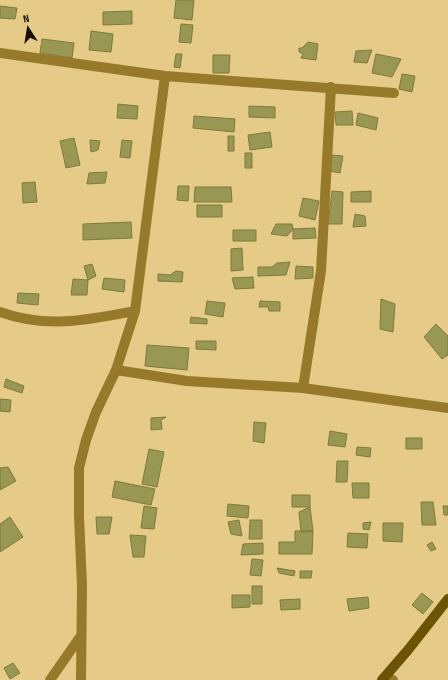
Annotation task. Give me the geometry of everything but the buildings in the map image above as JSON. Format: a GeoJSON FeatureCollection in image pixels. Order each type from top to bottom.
{"type":"FeatureCollection","features":[{"type":"Feature","properties":{"kind":"street"},"geometry":{"type":"LineString","coordinates":[[0,52],[165,76],[332,87],[394,93]]}},
{"type":"Feature","properties":{"kind":"street"},"geometry":{"type":"LineString","coordinates":[[81,680],[80,636],[82,586],[79,516],[80,468],[86,440],[96,412],[116,370],[135,312],[165,76]]}},
{"type":"Feature","properties":{"kind":"street"},"geometry":{"type":"LineString","coordinates":[[303,388],[321,271],[332,87]]}},
{"type":"Feature","properties":{"kind":"street"},"geometry":{"type":"LineString","coordinates":[[0,312],[33,322],[62,322],[96,319],[135,312]]}},
{"type":"Feature","properties":{"kind":"street"},"geometry":{"type":"LineString","coordinates":[[116,370],[187,381],[303,388],[448,408]]}},
{"type":"Feature","properties":{"kind":"street"},"geometry":{"type":"LineString","coordinates":[[387,679],[448,599]]}},
{"type":"Feature","properties":{"kind":"street"},"geometry":{"type":"LineString","coordinates":[[50,680],[80,636]]}}]}
